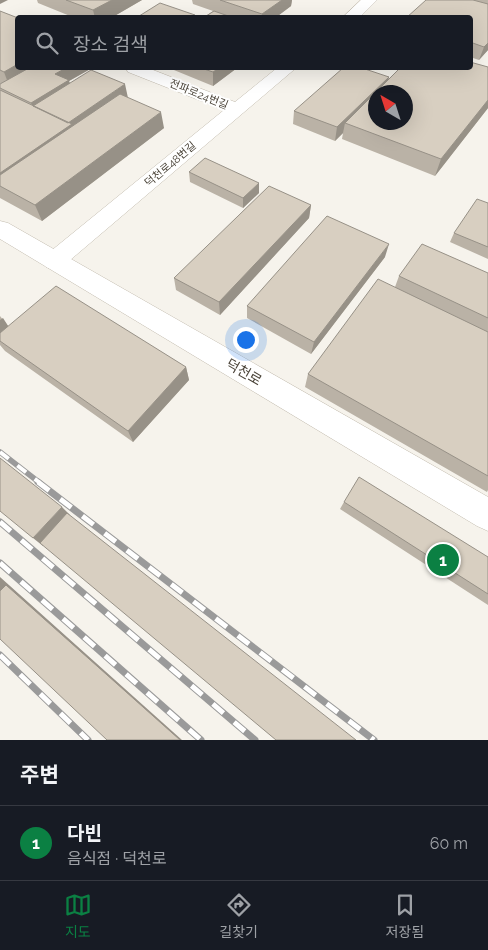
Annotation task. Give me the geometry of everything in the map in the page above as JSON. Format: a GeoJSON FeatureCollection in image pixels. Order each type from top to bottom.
{"type":"FeatureCollection","features":[{"type":"Feature","properties":{"kind":"street"},"geometry":{"type":"LineString","coordinates":[[352,15],[370,0]]}},
{"type":"Feature","properties":{"kind":"street","name":"전파로24번길"},"geometry":{"type":"LineString","coordinates":[[139,70],[237,108]]}},
{"type":"Feature","properties":{"kind":"street","name":"덕천로48번길"},"geometry":{"type":"LineString","coordinates":[[54,261],[284,70]]}},
{"type":"Feature","properties":{"kind":"street","name":"덕천로"},"geometry":{"type":"LineString","coordinates":[[0,229],[488,515]]}},
{"type":"Feature","properties":{"kind":"building"},"geometry":{"type":"Polygon","coordinates":[[[66,0],[112,0],[93,10],[66,0]]]}},
{"type":"Feature","properties":{"kind":"building"},"geometry":{"type":"Polygon","coordinates":[[[220,0],[282,0],[262,14],[220,0]]]}},
{"type":"Feature","properties":{"kind":"building"},"geometry":{"type":"Polygon","coordinates":[[[426,0],[473,0],[488,4],[488,43],[484,47],[473,43],[473,15],[409,15],[426,0]]]}},
{"type":"Feature","properties":{"kind":"building"},"geometry":{"type":"Polygon","coordinates":[[[160,3],[195,15],[141,15],[160,3]]]}},
{"type":"Feature","properties":{"kind":"building"},"geometry":{"type":"Polygon","coordinates":[[[0,11],[15,17],[15,66],[4,72],[0,70],[0,11]]]}},
{"type":"Feature","properties":{"kind":"building"},"geometry":{"type":"Polygon","coordinates":[[[214,11],[225,15],[208,15],[214,11]]]}},
{"type":"Feature","properties":{"kind":"building"},"geometry":{"type":"Polygon","coordinates":[[[473,63],[488,67],[488,100],[441,159],[345,123],[368,100],[368,130],[413,130],[413,85],[383,85],[398,70],[473,70],[473,63]]]}},
{"type":"Feature","properties":{"kind":"building"},"geometry":{"type":"Polygon","coordinates":[[[25,70],[62,70],[55,74],[69,80],[31,103],[0,88],[0,84],[25,70]]]}},
{"type":"Feature","properties":{"kind":"building"},"geometry":{"type":"Polygon","coordinates":[[[91,70],[125,84],[68,123],[33,106],[91,70]]]}},
{"type":"Feature","properties":{"kind":"building"},"geometry":{"type":"Polygon","coordinates":[[[341,70],[368,70],[389,77],[381,85],[368,85],[368,97],[337,127],[294,111],[341,70]]]}},
{"type":"Feature","properties":{"kind":"building"},"geometry":{"type":"Polygon","coordinates":[[[0,90],[72,124],[0,173],[0,90]]]}},
{"type":"Feature","properties":{"kind":"building"},"geometry":{"type":"Polygon","coordinates":[[[120,94],[161,112],[35,205],[0,186],[0,175],[120,94]]]}},
{"type":"Feature","properties":{"kind":"building"},"geometry":{"type":"Polygon","coordinates":[[[205,158],[259,183],[243,198],[189,172],[205,158]]]}},
{"type":"Feature","properties":{"kind":"building"},"geometry":{"type":"Polygon","coordinates":[[[269,186],[311,205],[219,302],[174,278],[269,186]]]}},
{"type":"Feature","properties":{"kind":"building"},"geometry":{"type":"Polygon","coordinates":[[[477,199],[488,203],[488,247],[454,233],[477,199]]]}},
{"type":"Feature","properties":{"kind":"building"},"geometry":{"type":"Polygon","coordinates":[[[327,216],[389,244],[314,342],[247,306],[327,216]]]}},
{"type":"Feature","properties":{"kind":"building"},"geometry":{"type":"Polygon","coordinates":[[[422,244],[488,273],[488,318],[399,276],[422,244]]]}},
{"type":"Feature","properties":{"kind":"building"},"geometry":{"type":"Polygon","coordinates":[[[378,279],[488,332],[488,476],[308,374],[378,279]]]}},
{"type":"Feature","properties":{"kind":"building"},"geometry":{"type":"Polygon","coordinates":[[[56,286],[186,367],[128,431],[0,341],[0,333],[56,286]]]}},
{"type":"Feature","properties":{"kind":"building"},"geometry":{"type":"Polygon","coordinates":[[[0,458],[62,507],[33,538],[0,511],[0,458]]]}},
{"type":"Feature","properties":{"kind":"building"},"geometry":{"type":"Polygon","coordinates":[[[359,477],[488,557],[488,594],[344,502],[359,477]]]}},
{"type":"Feature","properties":{"kind":"building"},"geometry":{"type":"Polygon","coordinates":[[[67,513],[356,740],[276,740],[40,543],[67,513]]]}},
{"type":"Feature","properties":{"kind":"building"},"geometry":{"type":"Polygon","coordinates":[[[6,585],[180,740],[107,740],[0,639],[0,591],[6,585]]]}},
{"type":"Feature","properties":{"kind":"railway"},"geometry":{"type":"LineString","coordinates":[[0,452],[40,483]]}},
{"type":"Feature","properties":{"kind":"railway"},"geometry":{"type":"LineString","coordinates":[[38,482],[374,740]]}},
{"type":"Feature","properties":{"kind":"railway"},"geometry":{"type":"LineString","coordinates":[[0,522],[255,740]]}},
{"type":"Feature","properties":{"kind":"railway"},"geometry":{"type":"LineString","coordinates":[[0,563],[201,740]]}},
{"type":"Feature","properties":{"kind":"railway"},"geometry":{"type":"LineString","coordinates":[[0,655],[88,740]]}},
{"type":"Feature","properties":{"kind":"place","name":"다빈"},"geometry":{"type":"Point","coordinates":[443,560]}}]}
